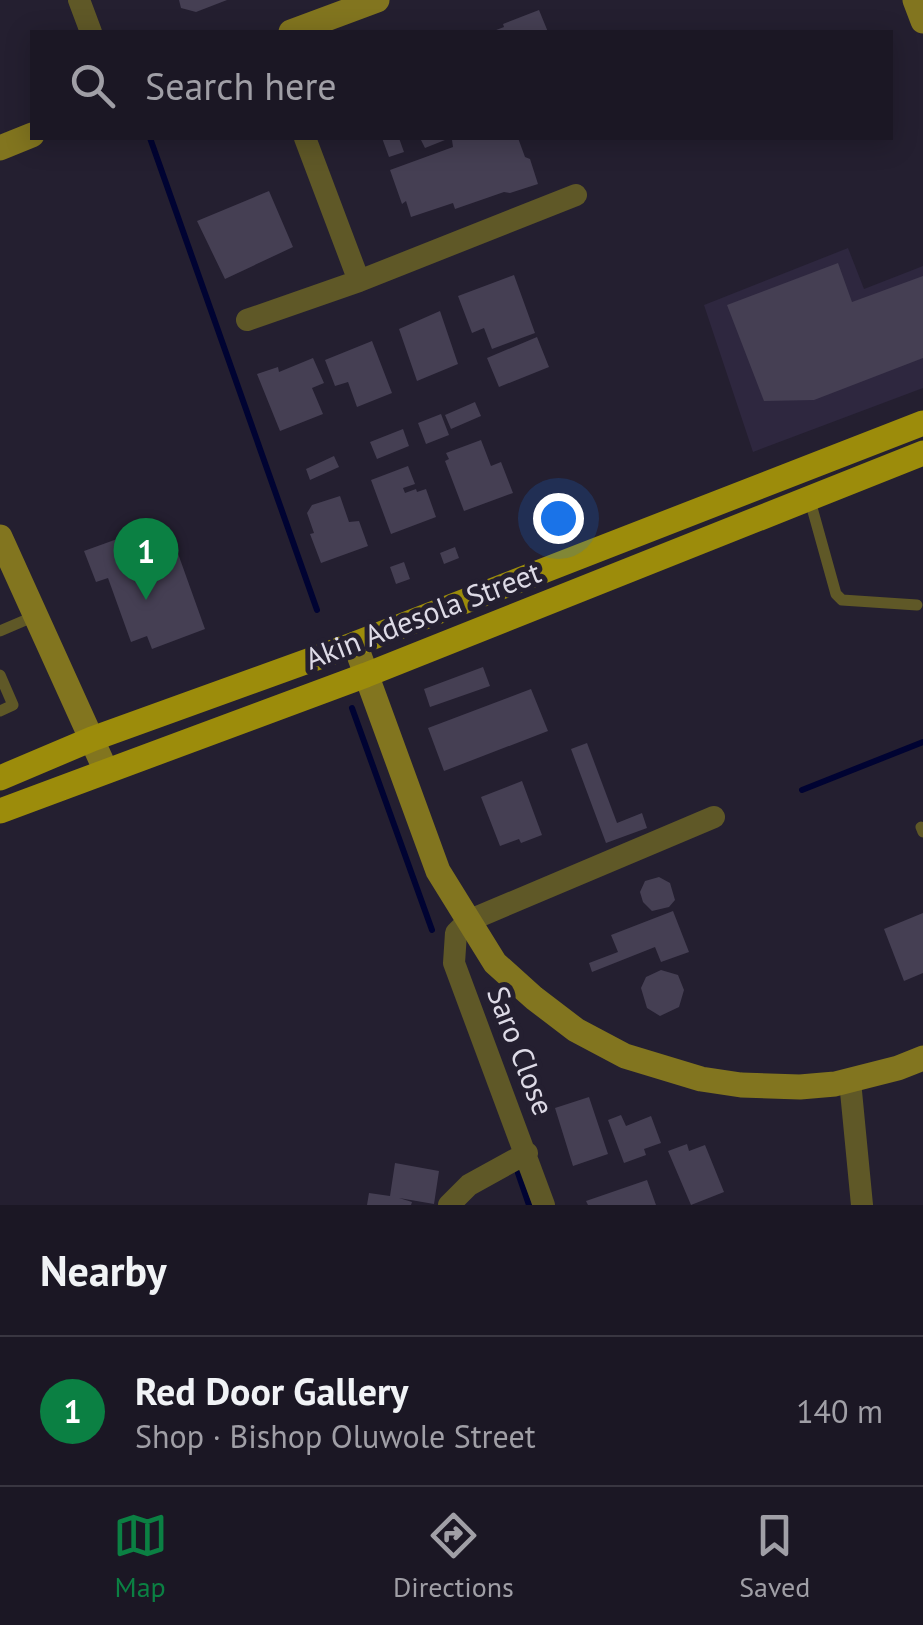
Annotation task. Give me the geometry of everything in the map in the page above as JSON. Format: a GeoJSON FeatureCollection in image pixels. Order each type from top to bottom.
{"type":"FeatureCollection","features":[{"type":"Feature","properties":{"kind":"main road","name":"Akin Adesola Street"},"geometry":{"type":"LineString","coordinates":[[0,778],[92,739],[355,644],[923,423]]}},
{"type":"Feature","properties":{"kind":"main road","name":"Akin Adesola Street"},"geometry":{"type":"LineString","coordinates":[[0,811],[366,675],[923,452]]}},
{"type":"Feature","properties":{"kind":"street"},"geometry":{"type":"LineString","coordinates":[[78,0],[90,30]]}},
{"type":"Feature","properties":{"kind":"street"},"geometry":{"type":"LineString","coordinates":[[296,30],[377,0]]}},
{"type":"Feature","properties":{"kind":"street"},"geometry":{"type":"LineString","coordinates":[[915,0],[923,22]]}},
{"type":"Feature","properties":{"kind":"street"},"geometry":{"type":"LineString","coordinates":[[0,148],[30,136]]}},
{"type":"Feature","properties":{"kind":"street"},"geometry":{"type":"LineString","coordinates":[[305,140],[359,281]]}},
{"type":"Feature","properties":{"kind":"street"},"geometry":{"type":"LineString","coordinates":[[247,320],[359,281],[576,195]]}},
{"type":"Feature","properties":{"kind":"street"},"geometry":{"type":"LineString","coordinates":[[0,537],[106,771]]}},
{"type":"Feature","properties":{"kind":"street"},"geometry":{"type":"LineString","coordinates":[[355,644],[438,870],[495,963],[576,1030],[626,1056],[701,1079],[741,1085],[800,1087],[850,1081],[923,1058]]}},
{"type":"Feature","properties":{"kind":"street"},"geometry":{"type":"LineString","coordinates":[[468,921],[714,817]]}},
{"type":"Feature","properties":{"kind":"street","name":"Saro Close"},"geometry":{"type":"LineString","coordinates":[[468,921],[456,933],[454,963],[544,1205]]}},
{"type":"Feature","properties":{"kind":"street"},"geometry":{"type":"LineString","coordinates":[[850,1081],[862,1205]]}},
{"type":"Feature","properties":{"kind":"street"},"geometry":{"type":"LineString","coordinates":[[449,1205],[469,1185],[526,1153]]}},
{"type":"Feature","properties":{"kind":"lane"},"geometry":{"type":"LineString","coordinates":[[809,497],[836,594],[842,600],[917,605]]}},
{"type":"Feature","properties":{"kind":"lane"},"geometry":{"type":"LineString","coordinates":[[0,631],[35,616]]}},
{"type":"Feature","properties":{"kind":"lane"},"geometry":{"type":"LineString","coordinates":[[0,675],[12,705],[0,711]]}},
{"type":"Feature","properties":{"kind":"shaded area"},"geometry":{"type":"Polygon","coordinates":[[[848,248],[864,289],[923,266],[923,388],[753,452],[704,305],[848,248]]]}},
{"type":"Feature","properties":{"kind":"building"},"geometry":{"type":"Polygon","coordinates":[[[179,0],[227,0],[196,12],[181,8],[179,0]]]}},
{"type":"Feature","properties":{"kind":"building"},"geometry":{"type":"Polygon","coordinates":[[[539,10],[547,30],[496,30],[539,10]]]}},
{"type":"Feature","properties":{"kind":"building"},"geometry":{"type":"Polygon","coordinates":[[[383,140],[400,140],[404,152],[389,157],[383,140]]]}},
{"type":"Feature","properties":{"kind":"building"},"geometry":{"type":"Polygon","coordinates":[[[421,140],[445,140],[425,148],[421,140]]]}},
{"type":"Feature","properties":{"kind":"building"},"geometry":{"type":"Polygon","coordinates":[[[452,140],[519,140],[538,184],[455,209],[453,203],[411,217],[390,170],[453,147],[452,140]]]}},
{"type":"Feature","properties":{"kind":"building"},"geometry":{"type":"Polygon","coordinates":[[[269,191],[293,247],[225,279],[197,221],[269,191]]]}},
{"type":"Feature","properties":{"kind":"building"},"geometry":{"type":"Polygon","coordinates":[[[838,263],[852,302],[923,276],[923,358],[814,400],[764,401],[727,305],[838,263]]]}},
{"type":"Feature","properties":{"kind":"building"},"geometry":{"type":"Polygon","coordinates":[[[514,275],[535,333],[492,349],[484,328],[472,333],[458,296],[514,275]]]}},
{"type":"Feature","properties":{"kind":"building"},"geometry":{"type":"Polygon","coordinates":[[[440,311],[458,364],[417,381],[399,329],[440,311]]]}},
{"type":"Feature","properties":{"kind":"building"},"geometry":{"type":"Polygon","coordinates":[[[537,337],[549,367],[499,387],[487,358],[537,337]]]}},
{"type":"Feature","properties":{"kind":"building"},"geometry":{"type":"Polygon","coordinates":[[[372,341],[392,393],[357,407],[348,382],[335,386],[325,360],[372,341]]]}},
{"type":"Feature","properties":{"kind":"building"},"geometry":{"type":"Polygon","coordinates":[[[313,358],[324,383],[312,388],[323,414],[280,431],[257,374],[278,367],[279,372],[313,358]]]}},
{"type":"Feature","properties":{"kind":"building"},"geometry":{"type":"Polygon","coordinates":[[[475,402],[481,416],[451,429],[445,415],[475,402]]]}},
{"type":"Feature","properties":{"kind":"building"},"geometry":{"type":"Polygon","coordinates":[[[441,414],[449,435],[426,444],[418,423],[441,414]]]}},
{"type":"Feature","properties":{"kind":"building"},"geometry":{"type":"Polygon","coordinates":[[[403,429],[409,446],[377,459],[370,442],[403,429]]]}},
{"type":"Feature","properties":{"kind":"building"},"geometry":{"type":"Polygon","coordinates":[[[481,440],[491,466],[501,462],[513,493],[464,511],[445,461],[449,459],[446,453],[481,440]]]}},
{"type":"Feature","properties":{"kind":"building"},"geometry":{"type":"Polygon","coordinates":[[[334,456],[339,467],[310,480],[306,469],[334,456]]]}},
{"type":"Feature","properties":{"kind":"building"},"geometry":{"type":"Polygon","coordinates":[[[408,466],[415,484],[403,488],[405,493],[426,489],[436,517],[391,534],[371,480],[408,466]]]}},
{"type":"Feature","properties":{"kind":"building"},"geometry":{"type":"Polygon","coordinates":[[[340,496],[349,522],[359,521],[368,546],[321,563],[307,513],[312,505],[340,496]]]}},
{"type":"Feature","properties":{"kind":"building"},"geometry":{"type":"Polygon","coordinates":[[[131,534],[141,560],[176,548],[205,629],[152,649],[147,636],[131,642],[108,578],[96,582],[84,551],[131,534]]]}},
{"type":"Feature","properties":{"kind":"building"},"geometry":{"type":"Polygon","coordinates":[[[455,547],[459,558],[444,564],[440,553],[455,547]]]}},
{"type":"Feature","properties":{"kind":"building"},"geometry":{"type":"Polygon","coordinates":[[[404,562],[410,579],[396,584],[390,567],[404,562]]]}},
{"type":"Feature","properties":{"kind":"building"},"geometry":{"type":"Polygon","coordinates":[[[483,667],[490,686],[430,707],[424,689],[483,667]]]}},
{"type":"Feature","properties":{"kind":"building"},"geometry":{"type":"Polygon","coordinates":[[[531,689],[548,731],[444,771],[428,728],[531,689]]]}},
{"type":"Feature","properties":{"kind":"building"},"geometry":{"type":"Polygon","coordinates":[[[587,743],[617,823],[642,813],[647,828],[606,843],[571,749],[587,743]]]}},
{"type":"Feature","properties":{"kind":"building"},"geometry":{"type":"Polygon","coordinates":[[[522,781],[542,835],[500,846],[481,797],[522,781]]]}},
{"type":"Feature","properties":{"kind":"building"},"geometry":{"type":"Polygon","coordinates":[[[659,877],[670,883],[675,900],[669,907],[652,911],[640,892],[645,881],[659,877]]]}},
{"type":"Feature","properties":{"kind":"building"},"geometry":{"type":"Polygon","coordinates":[[[673,911],[689,952],[661,962],[655,947],[592,972],[589,963],[618,952],[611,935],[673,911]]]}},
{"type":"Feature","properties":{"kind":"building"},"geometry":{"type":"Polygon","coordinates":[[[923,913],[923,973],[904,981],[884,929],[923,913]]]}},
{"type":"Feature","properties":{"kind":"building"},"geometry":{"type":"Polygon","coordinates":[[[661,970],[678,975],[684,990],[679,1007],[660,1016],[647,1008],[641,988],[646,977],[661,970]]]}},
{"type":"Feature","properties":{"kind":"building"},"geometry":{"type":"Polygon","coordinates":[[[589,1097],[608,1154],[573,1166],[555,1108],[589,1097]]]}},
{"type":"Feature","properties":{"kind":"building"},"geometry":{"type":"Polygon","coordinates":[[[621,1115],[626,1126],[651,1116],[661,1143],[644,1149],[646,1155],[624,1163],[608,1120],[621,1115]]]}},
{"type":"Feature","properties":{"kind":"building"},"geometry":{"type":"Polygon","coordinates":[[[687,1144],[689,1151],[705,1145],[724,1192],[691,1205],[668,1151],[687,1144]]]}},
{"type":"Feature","properties":{"kind":"building"},"geometry":{"type":"Polygon","coordinates":[[[395,1163],[439,1171],[434,1204],[399,1198],[412,1202],[411,1205],[367,1205],[369,1193],[390,1196],[395,1163]]]}},
{"type":"Feature","properties":{"kind":"building"},"geometry":{"type":"Polygon","coordinates":[[[647,1180],[656,1205],[588,1205],[586,1201],[647,1180]]]}},
{"type":"Feature","properties":{"kind":"waterway"},"geometry":{"type":"LineString","coordinates":[[151,140],[317,610]]}},
{"type":"Feature","properties":{"kind":"waterway"},"geometry":{"type":"LineString","coordinates":[[352,708],[432,930]]}},
{"type":"Feature","properties":{"kind":"waterway"},"geometry":{"type":"LineString","coordinates":[[802,790],[923,742]]}},
{"type":"Feature","properties":{"kind":"waterway"},"geometry":{"type":"LineString","coordinates":[[518,1173],[529,1205]]}},
{"type":"Feature","properties":{"kind":"place","name":"Red Door Gallery"},"geometry":{"type":"Point","coordinates":[146,600]}}]}
